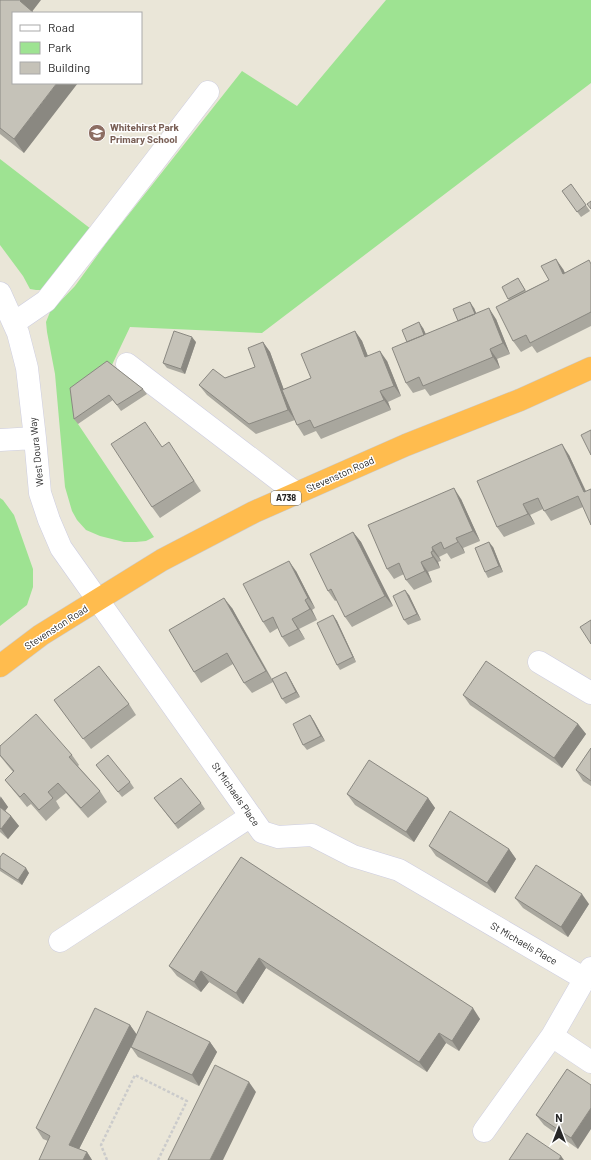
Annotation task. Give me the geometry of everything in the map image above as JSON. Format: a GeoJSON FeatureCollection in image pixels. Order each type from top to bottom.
{"type":"FeatureCollection","features":[{"type":"Feature","properties":{"kind":"highway","name":"Stevenston Road"},"geometry":{"type":"LineString","coordinates":[[0,666],[41,635],[162,560],[254,512],[406,445],[520,400],[591,368]]}},
{"type":"Feature","properties":{"kind":"street"},"geometry":{"type":"LineString","coordinates":[[14,323],[46,301],[208,92]]}},
{"type":"Feature","properties":{"kind":"street","name":"West Doura Way"},"geometry":{"type":"LineString","coordinates":[[0,293],[18,333],[27,368],[40,493],[49,520],[61,548],[98,600]]}},
{"type":"Feature","properties":{"kind":"street"},"geometry":{"type":"LineString","coordinates":[[127,364],[296,493]]}},
{"type":"Feature","properties":{"kind":"street"},"geometry":{"type":"LineString","coordinates":[[0,440],[35,438]]}},
{"type":"Feature","properties":{"kind":"street","name":"St Michaels Place"},"geometry":{"type":"LineString","coordinates":[[98,600],[262,832],[278,837],[312,835],[353,856],[399,870],[588,974],[552,1036],[484,1130]]}},
{"type":"Feature","properties":{"kind":"street"},"geometry":{"type":"LineString","coordinates":[[539,662],[591,693]]}},
{"type":"Feature","properties":{"kind":"street"},"geometry":{"type":"LineString","coordinates":[[60,941],[251,816]]}},
{"type":"Feature","properties":{"kind":"street"},"geometry":{"type":"LineString","coordinates":[[552,1036],[591,1062]]}},
{"type":"Feature","properties":{"kind":"path"},"geometry":{"type":"LineString","coordinates":[[107,1160],[101,1145],[135,1075],[187,1101],[158,1160]]}},
{"type":"Feature","properties":{"kind":"green space"},"geometry":{"type":"Polygon","coordinates":[[[386,0],[591,0],[591,83],[262,333],[130,327],[111,367],[74,393],[78,424],[154,537],[146,541],[124,542],[100,536],[86,530],[77,520],[72,511],[65,487],[55,374],[46,322],[50,312],[75,286],[107,242],[242,71],[297,106],[386,0]]]}},
{"type":"Feature","properties":{"kind":"green space"},"geometry":{"type":"Polygon","coordinates":[[[0,159],[91,229],[43,290],[30,289],[23,276],[0,245],[0,159]]]}},
{"type":"Feature","properties":{"kind":"green space"},"geometry":{"type":"Polygon","coordinates":[[[0,498],[14,515],[33,569],[33,587],[27,605],[0,626],[0,498]]]}},
{"type":"Feature","properties":{"kind":"building"},"geometry":{"type":"Polygon","coordinates":[[[0,0],[21,0],[20,1],[33,12],[12,12],[12,84],[56,84],[14,139],[0,128],[0,0]]]}},
{"type":"Feature","properties":{"kind":"building"},"geometry":{"type":"Polygon","coordinates":[[[571,184],[586,205],[577,212],[562,191],[571,184]]]}},
{"type":"Feature","properties":{"kind":"building"},"geometry":{"type":"Polygon","coordinates":[[[591,201],[591,209],[587,204],[591,201]]]}},
{"type":"Feature","properties":{"kind":"building"},"geometry":{"type":"Polygon","coordinates":[[[556,259],[563,274],[589,260],[591,264],[591,312],[530,343],[526,335],[513,341],[496,307],[549,280],[541,266],[556,259]]]}},
{"type":"Feature","properties":{"kind":"building"},"geometry":{"type":"Polygon","coordinates":[[[518,278],[525,290],[508,299],[502,287],[518,278]]]}},
{"type":"Feature","properties":{"kind":"building"},"geometry":{"type":"Polygon","coordinates":[[[470,302],[475,314],[458,321],[453,309],[470,302]]]}},
{"type":"Feature","properties":{"kind":"building"},"geometry":{"type":"Polygon","coordinates":[[[489,308],[503,343],[490,349],[493,357],[423,386],[419,377],[406,383],[392,348],[489,308]]]}},
{"type":"Feature","properties":{"kind":"building"},"geometry":{"type":"Polygon","coordinates":[[[419,322],[424,335],[407,342],[402,330],[419,322]]]}},
{"type":"Feature","properties":{"kind":"building"},"geometry":{"type":"Polygon","coordinates":[[[174,331],[192,337],[181,369],[163,363],[174,331]]]}},
{"type":"Feature","properties":{"kind":"building"},"geometry":{"type":"Polygon","coordinates":[[[355,331],[365,357],[380,351],[394,386],[380,391],[384,400],[314,428],[310,420],[297,425],[282,390],[311,378],[301,354],[355,331]]]}},
{"type":"Feature","properties":{"kind":"building"},"geometry":{"type":"Polygon","coordinates":[[[263,342],[288,410],[249,424],[199,385],[213,369],[225,378],[255,367],[248,348],[263,342]]]}},
{"type":"Feature","properties":{"kind":"building"},"geometry":{"type":"Polygon","coordinates":[[[107,361],[143,389],[117,405],[109,395],[74,419],[70,388],[107,361]]]}},
{"type":"Feature","properties":{"kind":"building"},"geometry":{"type":"Polygon","coordinates":[[[145,422],[162,447],[169,442],[194,481],[152,507],[111,444],[145,422]]]}},
{"type":"Feature","properties":{"kind":"building"},"geometry":{"type":"Polygon","coordinates":[[[591,430],[591,455],[581,435],[591,430]]]}},
{"type":"Feature","properties":{"kind":"building"},"geometry":{"type":"Polygon","coordinates":[[[562,444],[584,492],[591,489],[591,525],[578,496],[544,511],[538,498],[523,504],[528,514],[497,527],[477,481],[562,444]]]}},
{"type":"Feature","properties":{"kind":"building"},"geometry":{"type":"Polygon","coordinates":[[[454,488],[473,531],[456,538],[458,542],[444,549],[441,542],[432,547],[433,551],[431,552],[433,557],[421,562],[425,571],[406,580],[399,563],[387,569],[368,525],[454,488]]]}},
{"type":"Feature","properties":{"kind":"building"},"geometry":{"type":"Polygon","coordinates":[[[353,532],[385,596],[345,617],[331,589],[328,591],[310,554],[353,532]]]}},
{"type":"Feature","properties":{"kind":"building"},"geometry":{"type":"Polygon","coordinates":[[[489,542],[499,566],[485,572],[475,548],[489,542]]]}},
{"type":"Feature","properties":{"kind":"building"},"geometry":{"type":"Polygon","coordinates":[[[289,561],[308,598],[305,600],[310,609],[292,619],[298,629],[282,637],[273,617],[263,622],[243,584],[289,561]]]}},
{"type":"Feature","properties":{"kind":"building"},"geometry":{"type":"Polygon","coordinates":[[[405,590],[417,614],[404,620],[393,596],[405,590]]]}},
{"type":"Feature","properties":{"kind":"building"},"geometry":{"type":"Polygon","coordinates":[[[224,598],[266,671],[244,683],[227,653],[194,672],[169,630],[224,598]]]}},
{"type":"Feature","properties":{"kind":"building"},"geometry":{"type":"Polygon","coordinates":[[[333,615],[353,657],[337,665],[317,623],[333,615]]]}},
{"type":"Feature","properties":{"kind":"building"},"geometry":{"type":"Polygon","coordinates":[[[591,620],[591,644],[580,627],[591,620]]]}},
{"type":"Feature","properties":{"kind":"building"},"geometry":{"type":"Polygon","coordinates":[[[486,661],[578,724],[554,758],[463,695],[486,661]]]}},
{"type":"Feature","properties":{"kind":"building"},"geometry":{"type":"Polygon","coordinates":[[[99,666],[129,704],[83,739],[54,700],[99,666]]]}},
{"type":"Feature","properties":{"kind":"building"},"geometry":{"type":"Polygon","coordinates":[[[286,672],[296,692],[282,699],[272,679],[286,672]]]}},
{"type":"Feature","properties":{"kind":"building"},"geometry":{"type":"Polygon","coordinates":[[[36,714],[72,755],[69,757],[100,791],[81,808],[58,783],[48,792],[53,798],[39,810],[24,793],[20,797],[5,780],[14,771],[0,755],[0,746],[36,714]]]}},
{"type":"Feature","properties":{"kind":"building"},"geometry":{"type":"Polygon","coordinates":[[[310,715],[321,736],[303,745],[293,724],[310,715]]]}},
{"type":"Feature","properties":{"kind":"building"},"geometry":{"type":"Polygon","coordinates":[[[591,748],[591,781],[576,770],[591,748]]]}},
{"type":"Feature","properties":{"kind":"building"},"geometry":{"type":"Polygon","coordinates":[[[108,755],[130,782],[118,792],[96,765],[108,755]]]}},
{"type":"Feature","properties":{"kind":"building"},"geometry":{"type":"Polygon","coordinates":[[[369,760],[428,798],[406,832],[347,794],[369,760]]]}},
{"type":"Feature","properties":{"kind":"building"},"geometry":{"type":"Polygon","coordinates":[[[181,778],[201,803],[175,824],[154,798],[181,778]]]}},
{"type":"Feature","properties":{"kind":"building"},"geometry":{"type":"Polygon","coordinates":[[[0,807],[11,816],[1,829],[0,828],[0,807]]]}},
{"type":"Feature","properties":{"kind":"building"},"geometry":{"type":"Polygon","coordinates":[[[450,811],[509,849],[487,883],[429,846],[450,811]]]}},
{"type":"Feature","properties":{"kind":"building"},"geometry":{"type":"Polygon","coordinates":[[[3,853],[26,868],[18,880],[0,868],[0,857],[3,853]]]}},
{"type":"Feature","properties":{"kind":"building"},"geometry":{"type":"Polygon","coordinates":[[[241,857],[473,1008],[452,1041],[439,1033],[419,1062],[259,958],[236,993],[201,971],[194,982],[169,966],[241,857]]]}},
{"type":"Feature","properties":{"kind":"building"},"geometry":{"type":"Polygon","coordinates":[[[536,865],[582,894],[561,927],[515,898],[536,865]]]}},
{"type":"Feature","properties":{"kind":"building"},"geometry":{"type":"Polygon","coordinates":[[[95,1008],[130,1025],[69,1145],[87,1152],[83,1160],[39,1160],[50,1136],[36,1128],[95,1008]]]}},
{"type":"Feature","properties":{"kind":"building"},"geometry":{"type":"Polygon","coordinates":[[[147,1011],[210,1042],[192,1075],[131,1047],[147,1011]]]}},
{"type":"Feature","properties":{"kind":"building"},"geometry":{"type":"Polygon","coordinates":[[[215,1065],[249,1082],[210,1160],[168,1160],[215,1065]]]}},
{"type":"Feature","properties":{"kind":"building"},"geometry":{"type":"Polygon","coordinates":[[[567,1069],[591,1085],[591,1108],[571,1138],[536,1115],[567,1069]]]}},
{"type":"Feature","properties":{"kind":"building"},"geometry":{"type":"Polygon","coordinates":[[[527,1133],[561,1156],[559,1160],[509,1160],[527,1133]]]}},
{"type":"Feature","properties":{"kind":"place","name":"Whitehirst Park Primary School"},"geometry":{"type":"Point","coordinates":[97,133]}}]}
